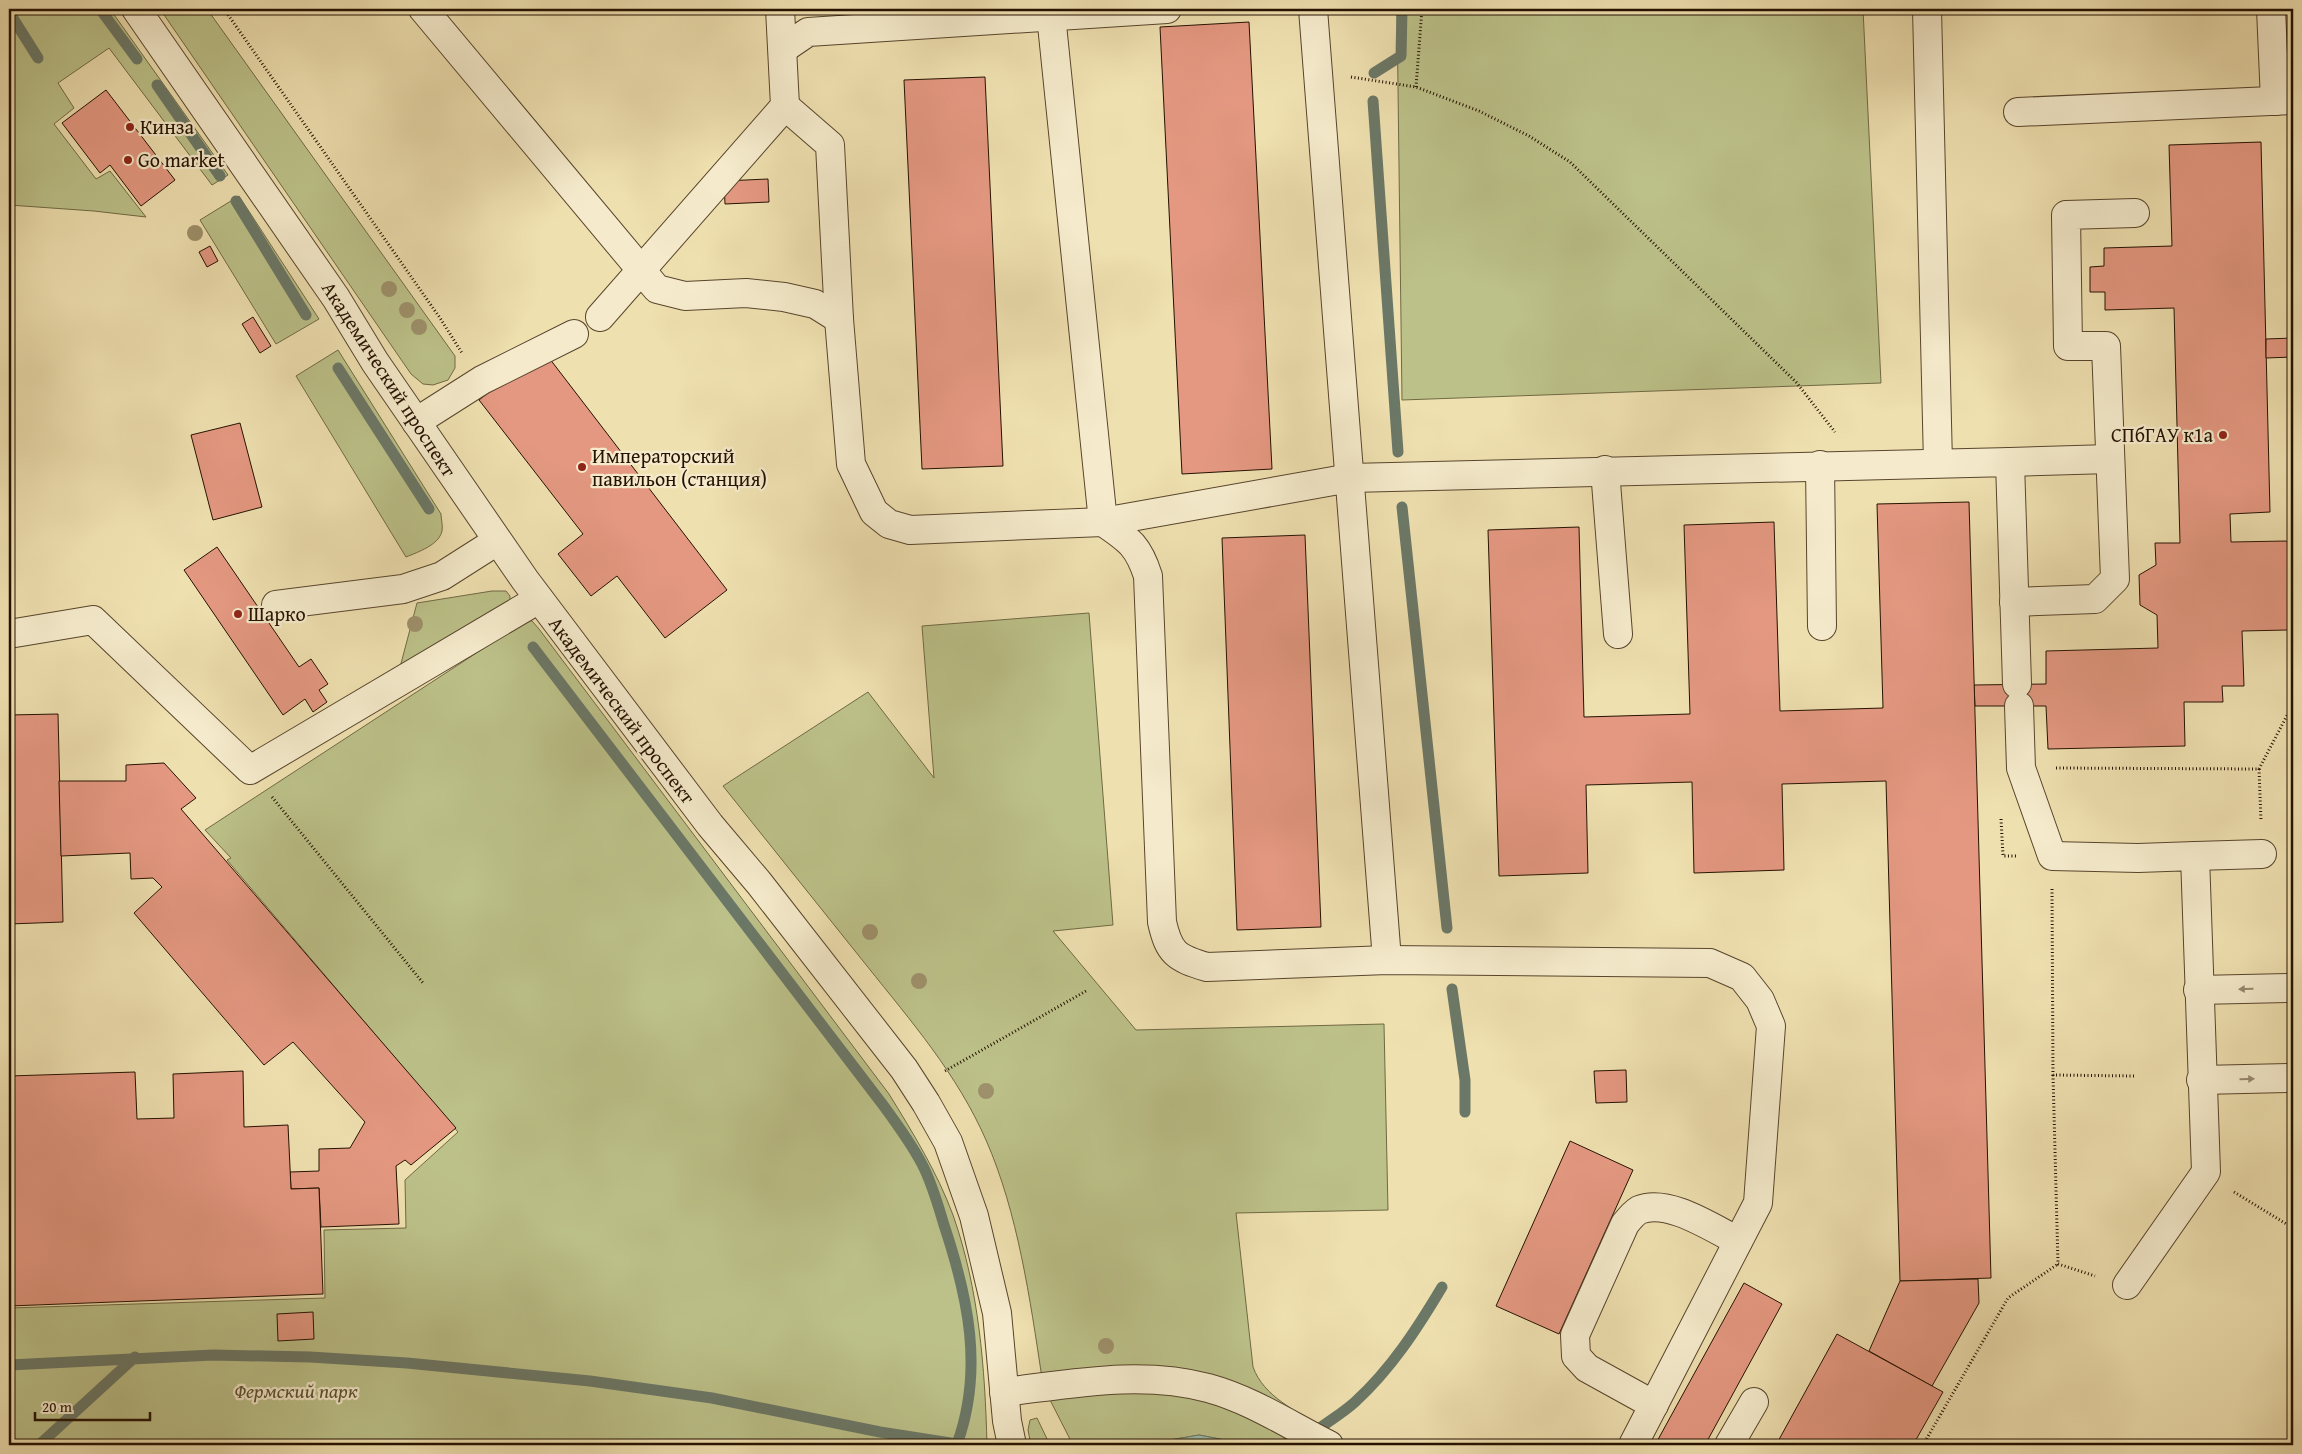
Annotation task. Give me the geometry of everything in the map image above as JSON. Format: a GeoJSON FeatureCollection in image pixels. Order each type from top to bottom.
{"type":"FeatureCollection","features":[{"type":"Feature","properties":{"kind":"street","name":"Академический проспект"},"geometry":{"type":"LineString","coordinates":[[136,9],[336,298],[375,362],[538,599],[710,825],[759,883],[904,1069],[926,1103],[948,1142],[974,1216],[996,1313],[1004,1392],[1012,1445]]}},
{"type":"Feature","properties":{"kind":"street"},"geometry":{"type":"LineString","coordinates":[[422,9],[657,289],[685,296],[746,293],[784,297],[815,304],[839,319]]}},
{"type":"Feature","properties":{"kind":"street"},"geometry":{"type":"LineString","coordinates":[[600,317],[785,106],[780,9]]}},
{"type":"Feature","properties":{"kind":"street"},"geometry":{"type":"LineString","coordinates":[[783,49],[808,32],[1038,14],[1167,9]]}},
{"type":"Feature","properties":{"kind":"street"},"geometry":{"type":"LineString","coordinates":[[1313,9],[1387,960]]}},
{"type":"Feature","properties":{"kind":"street"},"geometry":{"type":"LineString","coordinates":[[1927,9],[1938,463]]}},
{"type":"Feature","properties":{"kind":"street"},"geometry":{"type":"LineString","coordinates":[[2018,112],[2284,100],[2272,9]]}},
{"type":"Feature","properties":{"kind":"street"},"geometry":{"type":"LineString","coordinates":[[1038,14],[1103,522],[1129,541],[1141,555],[1148,576],[1162,922],[1167,943],[1183,960],[1207,967],[1387,960],[1710,963],[1742,977],[1760,1000],[1771,1026],[1758,1203],[1633,1445]]}},
{"type":"Feature","properties":{"kind":"street"},"geometry":{"type":"LineString","coordinates":[[785,106],[830,145],[839,319],[851,464],[874,512],[889,524],[910,530],[1103,522],[1350,478],[1605,470],[2110,459]]}},
{"type":"Feature","properties":{"kind":"street"},"geometry":{"type":"LineString","coordinates":[[2014,602],[2095,599],[2116,578],[2106,346],[2068,346],[2066,215],[2135,213]]}},
{"type":"Feature","properties":{"kind":"street"},"geometry":{"type":"LineString","coordinates":[[416,422],[482,380],[574,334]]}},
{"type":"Feature","properties":{"kind":"street"},"geometry":{"type":"LineString","coordinates":[[2010,462],[2021,768],[2052,856],[2138,858],[2262,854]]}},
{"type":"Feature","properties":{"kind":"street"},"geometry":{"type":"LineString","coordinates":[[1820,465],[1822,626]]}},
{"type":"Feature","properties":{"kind":"street"},"geometry":{"type":"LineString","coordinates":[[1605,470],[1618,634]]}},
{"type":"Feature","properties":{"kind":"street"},"geometry":{"type":"LineString","coordinates":[[276,605],[403,590],[442,576],[497,541]]}},
{"type":"Feature","properties":{"kind":"street"},"geometry":{"type":"LineString","coordinates":[[9,634],[93,620],[250,770],[538,599]]}},
{"type":"Feature","properties":{"kind":"street"},"geometry":{"type":"LineString","coordinates":[[2127,1285],[2206,1172],[2201,1080],[2194,856]]}},
{"type":"Feature","properties":{"kind":"street"},"geometry":{"type":"LineString","coordinates":[[2198,990],[2293,988]]}},
{"type":"Feature","properties":{"kind":"street"},"geometry":{"type":"LineString","coordinates":[[2201,1080],[2293,1078]]}},
{"type":"Feature","properties":{"kind":"street"},"geometry":{"type":"LineString","coordinates":[[1654,1405],[1587,1368],[1576,1356],[1575,1335],[1625,1224],[1637,1211],[1651,1207],[1670,1208],[1738,1241]]}},
{"type":"Feature","properties":{"kind":"street"},"geometry":{"type":"LineString","coordinates":[[1004,1392],[1094,1380],[1176,1381],[1210,1389],[1267,1411],[1329,1445]]}},
{"type":"Feature","properties":{"kind":"street"},"geometry":{"type":"LineString","coordinates":[[1729,1445],[1754,1402]]}},
{"type":"Feature","properties":{"kind":"path"},"geometry":{"type":"LineString","coordinates":[[224,9],[440,318],[464,356]]}},
{"type":"Feature","properties":{"kind":"path"},"geometry":{"type":"LineString","coordinates":[[1416,87],[1422,9]]}},
{"type":"Feature","properties":{"kind":"path"},"geometry":{"type":"LineString","coordinates":[[1318,73],[1416,87],[1479,111],[1529,136],[1570,162],[1796,382],[1860,465]]}},
{"type":"Feature","properties":{"kind":"path"},"geometry":{"type":"LineString","coordinates":[[2262,854],[2259,769],[2293,704]]}},
{"type":"Feature","properties":{"kind":"path"},"geometry":{"type":"LineString","coordinates":[[2021,768],[2259,769]]}},
{"type":"Feature","properties":{"kind":"path"},"geometry":{"type":"LineString","coordinates":[[250,770],[423,983]]}},
{"type":"Feature","properties":{"kind":"path"},"geometry":{"type":"LineString","coordinates":[[2052,856],[2053,1075],[2058,1264]]}},
{"type":"Feature","properties":{"kind":"path"},"geometry":{"type":"LineString","coordinates":[[940,1074],[1086,991]]}},
{"type":"Feature","properties":{"kind":"path"},"geometry":{"type":"LineString","coordinates":[[2053,1075],[2134,1076]]}},
{"type":"Feature","properties":{"kind":"path"},"geometry":{"type":"LineString","coordinates":[[2240,1196],[2293,1228]]}},
{"type":"Feature","properties":{"kind":"path"},"geometry":{"type":"LineString","coordinates":[[2058,1264],[2127,1285]]}},
{"type":"Feature","properties":{"kind":"path"},"geometry":{"type":"LineString","coordinates":[[1923,1445],[2008,1298],[2058,1264]]}},
{"type":"Feature","properties":{"kind":"green space"},"geometry":{"type":"Polygon","coordinates":[[[9,9],[110,9],[228,175],[212,185],[109,48],[58,83],[74,108],[54,124],[96,179],[110,171],[146,217],[9,205],[9,9]]]}},
{"type":"Feature","properties":{"kind":"green space"},"geometry":{"type":"Polygon","coordinates":[[[160,9],[207,9],[455,356],[455,368],[448,380],[433,385],[423,384],[411,374],[160,9]]]}},
{"type":"Feature","properties":{"kind":"green space"},"geometry":{"type":"Polygon","coordinates":[[[1397,9],[1863,9],[1881,383],[1402,400],[1397,9]]]}},
{"type":"Feature","properties":{"kind":"green space"},"geometry":{"type":"Polygon","coordinates":[[[239,196],[319,319],[276,344],[200,220],[239,196]]]}},
{"type":"Feature","properties":{"kind":"green space"},"geometry":{"type":"Polygon","coordinates":[[[338,350],[441,514],[442,531],[437,540],[406,557],[296,376],[338,350]]]}},
{"type":"Feature","properties":{"kind":"green space"},"geometry":{"type":"Polygon","coordinates":[[[492,591],[506,591],[510,596],[510,602],[399,671],[417,603],[492,591]]]}},
{"type":"Feature","properties":{"kind":"green space"},"geometry":{"type":"Polygon","coordinates":[[[1089,613],[1113,925],[1053,931],[1136,1030],[1384,1024],[1388,1210],[1236,1213],[1253,1367],[1258,1378],[1273,1395],[1292,1409],[1322,1426],[1256,1395],[1042,1378],[1015,1227],[997,1168],[974,1116],[947,1070],[932,1049],[723,786],[868,692],[934,778],[922,626],[1089,613]]]}},
{"type":"Feature","properties":{"kind":"green space","name":"Фермский парк"},"geometry":{"type":"Polygon","coordinates":[[[527,620],[532,621],[539,629],[889,1094],[924,1153],[940,1183],[953,1215],[969,1271],[975,1300],[982,1358],[987,1445],[9,1445],[9,1308],[325,1298],[324,1230],[406,1228],[405,1180],[458,1132],[227,860],[231,858],[205,830],[527,620]]]}},
{"type":"Feature","properties":{"kind":"green space"},"geometry":{"type":"Polygon","coordinates":[[[1110,1388],[1206,1398],[1311,1445],[1251,1445],[1199,1435],[1170,1440],[1158,1445],[1073,1445],[1048,1396],[1110,1388]]]}},
{"type":"Feature","properties":{"kind":"green space"},"geometry":{"type":"Polygon","coordinates":[[[1037,1418],[1050,1445],[1031,1445],[1028,1430],[1030,1420],[1037,1418]]]}},
{"type":"Feature","properties":{"kind":"water"},"geometry":{"type":"Polygon","coordinates":[[[1199,1435],[1251,1445],[1158,1445],[1170,1440],[1199,1435]]]}},
{"type":"Feature","properties":{"kind":"water"},"geometry":{"type":"Polygon","coordinates":[[[1291,1438],[1303,1445],[1251,1445],[1291,1438]]]}},
{"type":"Feature","properties":{"kind":"building"},"geometry":{"type":"Polygon","coordinates":[[[1249,22],[1272,469],[1182,474],[1160,27],[1249,22]]]}},
{"type":"Feature","properties":{"kind":"building"},"geometry":{"type":"Polygon","coordinates":[[[985,77],[1003,466],[922,469],[904,80],[985,77]]]}},
{"type":"Feature","properties":{"kind":"building"},"geometry":{"type":"Polygon","coordinates":[[[106,90],[175,180],[141,206],[110,165],[100,173],[62,123],[106,90]]]}},
{"type":"Feature","properties":{"kind":"building","name":"СПбГАУ к1а"},"geometry":{"type":"Polygon","coordinates":[[[2261,142],[2270,512],[2230,514],[2231,542],[2286,541],[2293,547],[2293,624],[2287,630],[2242,631],[2244,686],[2222,686],[2223,702],[2184,702],[2185,746],[2048,749],[2046,706],[1975,706],[1974,685],[2046,684],[2046,651],[2158,648],[2157,615],[2140,605],[2139,575],[2156,565],[2155,543],[2180,543],[2174,308],[2105,310],[2105,292],[2090,292],[2090,267],[2104,266],[2104,248],[2172,246],[2169,145],[2261,142]]]}},
{"type":"Feature","properties":{"kind":"building"},"geometry":{"type":"Polygon","coordinates":[[[768,179],[769,202],[725,204],[724,181],[768,179]]]}},
{"type":"Feature","properties":{"kind":"building"},"geometry":{"type":"Polygon","coordinates":[[[210,246],[218,261],[207,267],[199,252],[210,246]]]}},
{"type":"Feature","properties":{"kind":"building"},"geometry":{"type":"Polygon","coordinates":[[[253,317],[271,346],[260,353],[242,324],[253,317]]]}},
{"type":"Feature","properties":{"kind":"building"},"geometry":{"type":"Polygon","coordinates":[[[2293,338],[2293,357],[2266,358],[2266,339],[2293,338]]]}},
{"type":"Feature","properties":{"kind":"building","name":"Императорский павильон (станция)"},"geometry":{"type":"Polygon","coordinates":[[[543,350],[727,590],[665,638],[617,576],[591,596],[558,554],[583,534],[479,400],[543,350]]]}},
{"type":"Feature","properties":{"kind":"building"},"geometry":{"type":"Polygon","coordinates":[[[240,423],[262,507],[213,520],[191,435],[240,423]]]}},
{"type":"Feature","properties":{"kind":"building"},"geometry":{"type":"Polygon","coordinates":[[[1969,502],[1991,1278],[1900,1281],[1886,781],[1782,784],[1784,870],[1694,873],[1692,782],[1586,785],[1588,873],[1499,876],[1488,530],[1579,527],[1584,717],[1690,714],[1684,525],[1774,522],[1780,711],[1883,708],[1877,504],[1969,502]]]}},
{"type":"Feature","properties":{"kind":"building"},"geometry":{"type":"Polygon","coordinates":[[[1305,535],[1321,927],[1237,930],[1222,538],[1305,535]]]}},
{"type":"Feature","properties":{"kind":"building","name":"Шарко"},"geometry":{"type":"Polygon","coordinates":[[[217,547],[299,667],[311,659],[328,684],[319,690],[327,702],[313,712],[305,699],[283,715],[184,570],[217,547]]]}},
{"type":"Feature","properties":{"kind":"building"},"geometry":{"type":"Polygon","coordinates":[[[58,714],[63,922],[9,924],[9,715],[58,714]]]}},
{"type":"Feature","properties":{"kind":"building"},"geometry":{"type":"Polygon","coordinates":[[[164,763],[196,798],[181,809],[456,1128],[411,1165],[405,1160],[396,1166],[399,1224],[321,1227],[319,1188],[291,1189],[290,1172],[319,1171],[319,1149],[350,1148],[365,1122],[293,1042],[264,1065],[134,913],[162,887],[153,878],[131,879],[130,853],[61,856],[59,781],[126,781],[126,765],[164,763]]]}},
{"type":"Feature","properties":{"kind":"building"},"geometry":{"type":"Polygon","coordinates":[[[1626,1070],[1627,1102],[1596,1103],[1594,1071],[1626,1070]]]}},
{"type":"Feature","properties":{"kind":"building"},"geometry":{"type":"Polygon","coordinates":[[[243,1071],[244,1127],[288,1125],[291,1189],[319,1188],[323,1294],[9,1306],[9,1076],[135,1072],[137,1119],[174,1118],[173,1074],[243,1071]]]}},
{"type":"Feature","properties":{"kind":"building"},"geometry":{"type":"Polygon","coordinates":[[[1570,1141],[1633,1170],[1559,1334],[1496,1306],[1570,1141]]]}},
{"type":"Feature","properties":{"kind":"building"},"geometry":{"type":"Polygon","coordinates":[[[1978,1279],[1979,1303],[1932,1386],[1869,1351],[1900,1281],[1978,1279]]]}},
{"type":"Feature","properties":{"kind":"building"},"geometry":{"type":"Polygon","coordinates":[[[1744,1283],[1782,1304],[1705,1445],[1655,1445],[1744,1283]]]}},
{"type":"Feature","properties":{"kind":"building"},"geometry":{"type":"Polygon","coordinates":[[[313,1312],[314,1339],[278,1341],[277,1314],[313,1312]]]}},
{"type":"Feature","properties":{"kind":"building"},"geometry":{"type":"Polygon","coordinates":[[[1837,1334],[1943,1392],[1913,1445],[1776,1445],[1837,1334]]]}},
{"type":"Feature","properties":{"kind":"waterway"},"geometry":{"type":"LineString","coordinates":[[100,9],[137,59]]}},
{"type":"Feature","properties":{"kind":"waterway"},"geometry":{"type":"LineString","coordinates":[[1374,73],[1401,56],[1402,9]]}},
{"type":"Feature","properties":{"kind":"waterway"},"geometry":{"type":"LineString","coordinates":[[9,12],[38,58]]}},
{"type":"Feature","properties":{"kind":"waterway"},"geometry":{"type":"LineString","coordinates":[[157,85],[220,176]]}},
{"type":"Feature","properties":{"kind":"waterway"},"geometry":{"type":"LineString","coordinates":[[1373,101],[1398,452]]}},
{"type":"Feature","properties":{"kind":"waterway"},"geometry":{"type":"LineString","coordinates":[[236,201],[306,315]]}},
{"type":"Feature","properties":{"kind":"waterway"},"geometry":{"type":"LineString","coordinates":[[338,368],[429,509]]}},
{"type":"Feature","properties":{"kind":"waterway"},"geometry":{"type":"LineString","coordinates":[[1402,507],[1447,928]]}},
{"type":"Feature","properties":{"kind":"waterway"},"geometry":{"type":"LineString","coordinates":[[9,1365],[213,1355],[310,1357],[407,1363],[590,1381],[712,1398],[880,1432],[957,1444],[970,1389],[970,1334],[966,1306],[953,1252],[929,1179],[922,1164],[909,1141],[883,1105],[533,647]]}},
{"type":"Feature","properties":{"kind":"waterway"},"geometry":{"type":"LineString","coordinates":[[1452,989],[1465,1080],[1465,1112]]}},
{"type":"Feature","properties":{"kind":"waterway"},"geometry":{"type":"LineString","coordinates":[[1320,1428],[1351,1406],[1380,1376],[1413,1333],[1442,1287]]}},
{"type":"Feature","properties":{"kind":"waterway"},"geometry":{"type":"LineString","coordinates":[[39,1445],[135,1357]]}},
{"type":"Feature","properties":{"kind":"place","name":"Кинза"},"geometry":{"type":"Point","coordinates":[130,127]}},
{"type":"Feature","properties":{"kind":"place","name":"Go market"},"geometry":{"type":"Point","coordinates":[128,160]}},
{"type":"Feature","properties":{"kind":"place","name":"СПбГАУ к1а"},"geometry":{"type":"Point","coordinates":[2223,435]}},
{"type":"Feature","properties":{"kind":"place","name":"Императорский павильон (станция)"},"geometry":{"type":"Point","coordinates":[582,467]}},
{"type":"Feature","properties":{"kind":"place","name":"Шарко"},"geometry":{"type":"Point","coordinates":[238,614]}}]}
